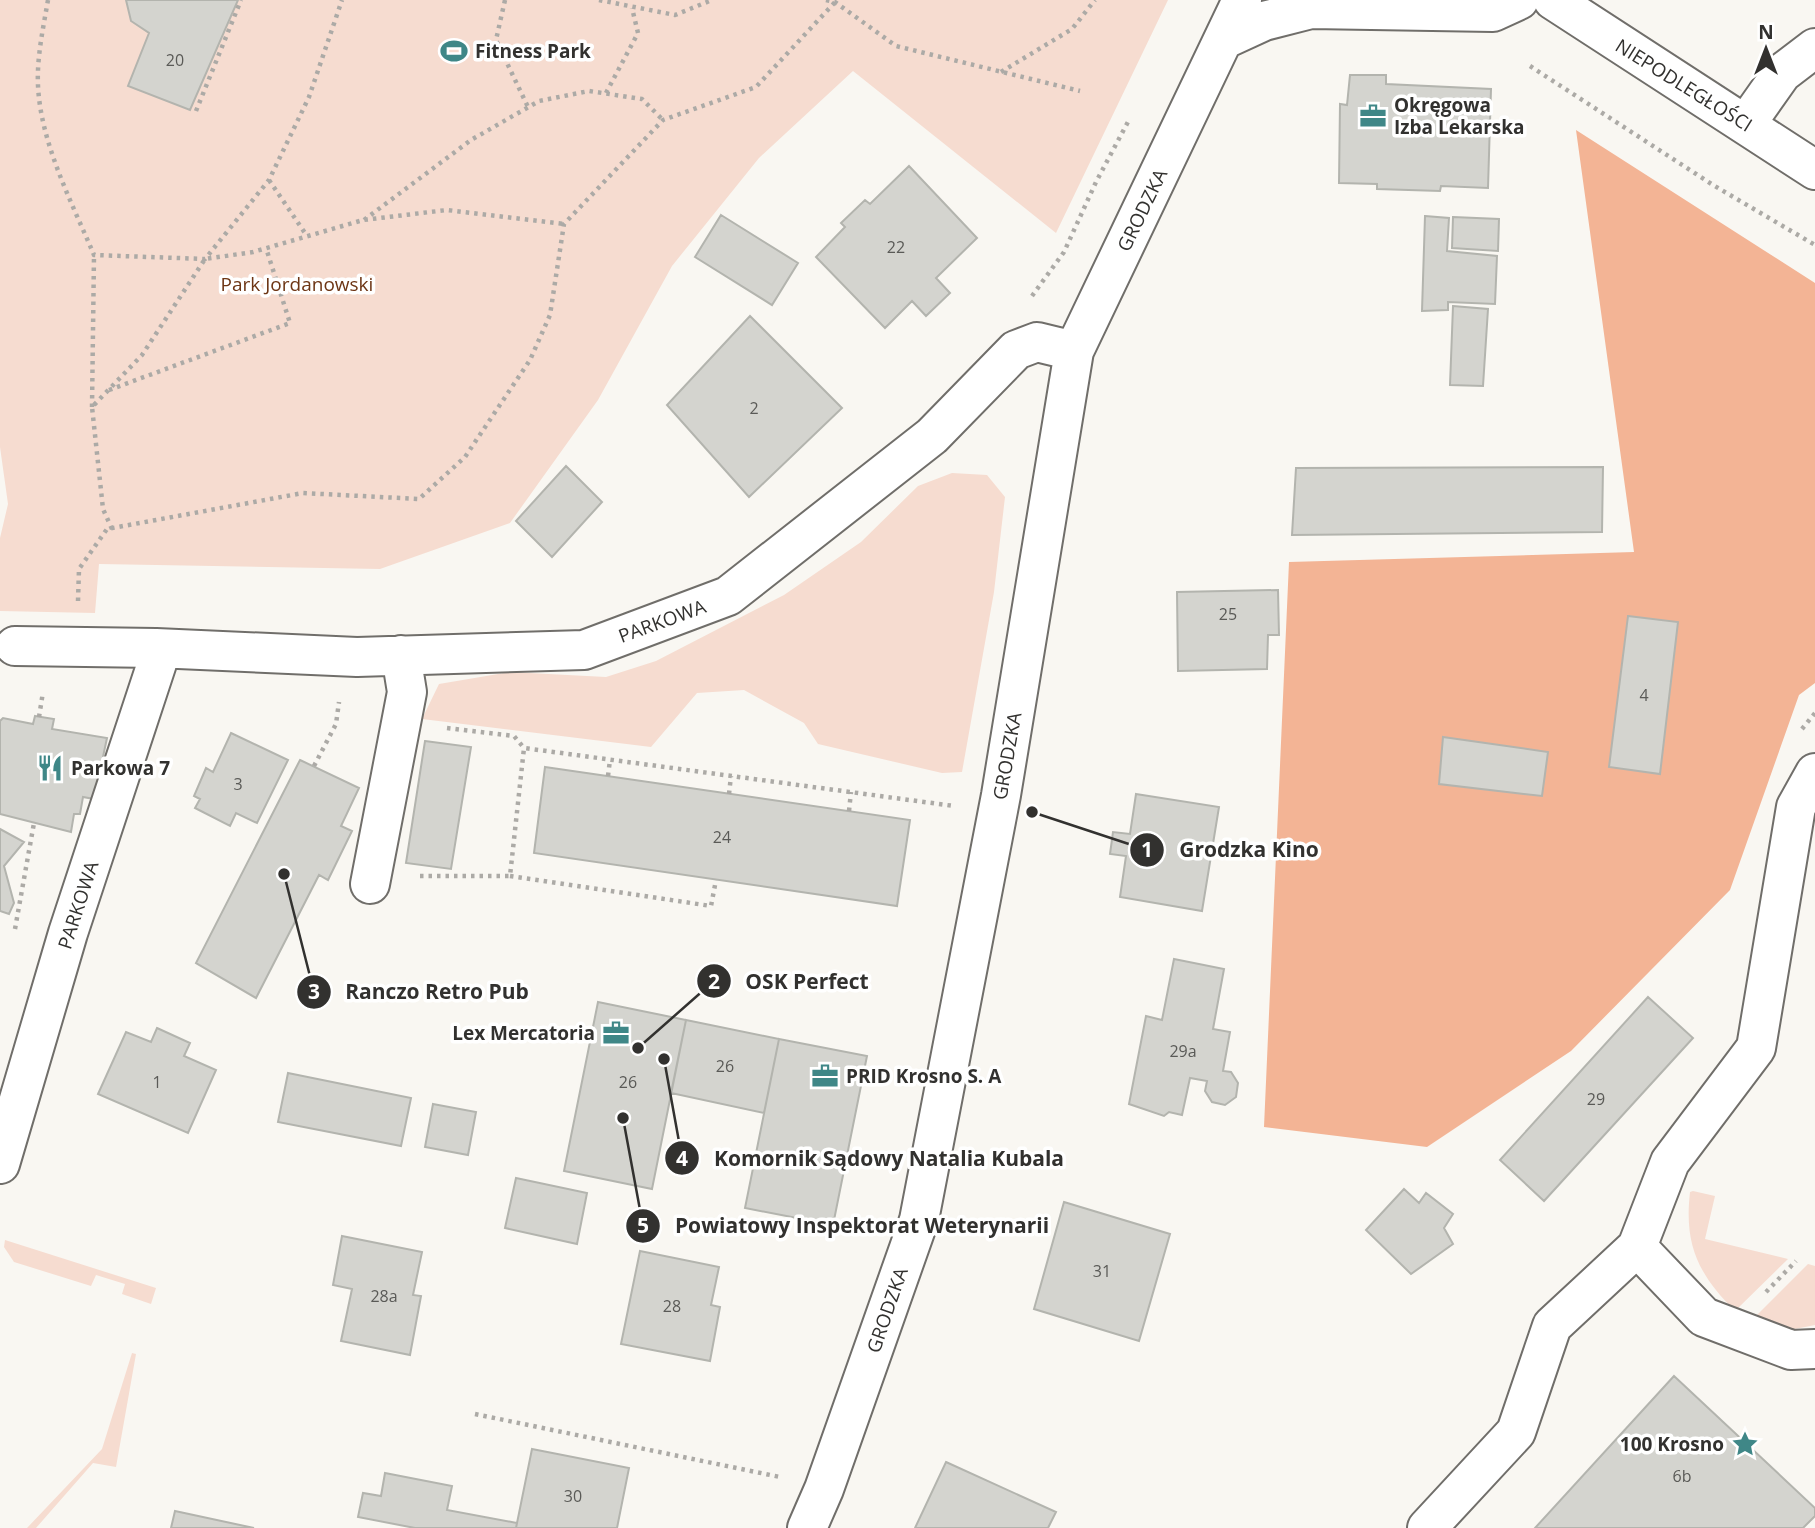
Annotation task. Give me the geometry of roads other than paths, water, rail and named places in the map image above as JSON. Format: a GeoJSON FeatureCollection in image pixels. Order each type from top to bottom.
{"type":"FeatureCollection","features":[{"type":"Feature","properties":{"kind":"street","name":"GRODZKA"},"geometry":{"type":"LineString","coordinates":[[807,1528],[824,1489],[919,1220],[1001,795],[1074,351],[1242,0]]}},
{"type":"Feature","properties":{"kind":"street"},"geometry":{"type":"LineString","coordinates":[[1225,39],[1264,21],[1311,9],[1493,12],[1519,0]]}},
{"type":"Feature","properties":{"kind":"street","name":"NIEPODLEGŁOŚCI"},"geometry":{"type":"LineString","coordinates":[[1553,0],[1815,170]]}},
{"type":"Feature","properties":{"kind":"street"},"geometry":{"type":"LineString","coordinates":[[1746,124],[1782,73],[1815,48]]}},
{"type":"Feature","properties":{"kind":"street","name":"PARKOWA"},"geometry":{"type":"LineString","coordinates":[[15,646],[157,655],[344,656],[584,650],[728,596],[932,436],[1016,350],[1037,342],[1074,351]]}},
{"type":"Feature","properties":{"kind":"street","name":"PARKOWA"},"geometry":{"type":"LineString","coordinates":[[0,1164],[68,933],[157,655]]}},
{"type":"Feature","properties":{"kind":"street"},"geometry":{"type":"LineString","coordinates":[[371,876],[407,692],[401,655]]}},
{"type":"Feature","properties":{"kind":"street"},"geometry":{"type":"LineString","coordinates":[[1427,1528],[1516,1432],[1552,1326],[1637,1247],[1670,1162],[1755,1048],[1796,807],[1815,773]]}},
{"type":"Feature","properties":{"kind":"street"},"geometry":{"type":"LineString","coordinates":[[1637,1247],[1704,1317],[1791,1350],[1815,1349]]}},
{"type":"Feature","properties":{"kind":"place","name":"Fitness Park"},"geometry":{"type":"Point","coordinates":[454,51]}},
{"type":"Feature","properties":{"kind":"place","name":"Okręgowa Izba Lekarska"},"geometry":{"type":"Point","coordinates":[1373,116]}},
{"type":"Feature","properties":{"kind":"place","name":"Parkowa 7"},"geometry":{"type":"Point","coordinates":[50,768]}},
{"type":"Feature","properties":{"kind":"place","name":"Grodzka Kino"},"geometry":{"type":"Point","coordinates":[1032,812]}},
{"type":"Feature","properties":{"kind":"place","name":"Ranczo Retro Pub"},"geometry":{"type":"Point","coordinates":[284,874]}},
{"type":"Feature","properties":{"kind":"place","name":"Lex Mercatoria"},"geometry":{"type":"Point","coordinates":[616,1033]}},
{"type":"Feature","properties":{"kind":"place","name":"OSK Perfect"},"geometry":{"type":"Point","coordinates":[638,1048]}},
{"type":"Feature","properties":{"kind":"place","name":"Komornik Sądowy Natalia Kubala"},"geometry":{"type":"Point","coordinates":[664,1059]}},
{"type":"Feature","properties":{"kind":"place","name":"PRID Krosno S. A"},"geometry":{"type":"Point","coordinates":[825,1076]}},
{"type":"Feature","properties":{"kind":"place","name":"Powiatowy Inspektorat Weterynarii"},"geometry":{"type":"Point","coordinates":[623,1118]}},
{"type":"Feature","properties":{"kind":"place","name":"100 Krosno"},"geometry":{"type":"Point","coordinates":[1745,1444]}},
{"type":"Feature","properties":{"kind":"park label","name":"Park Jordanowski"},"geometry":{"type":"Point","coordinates":[297,284]}}]}
